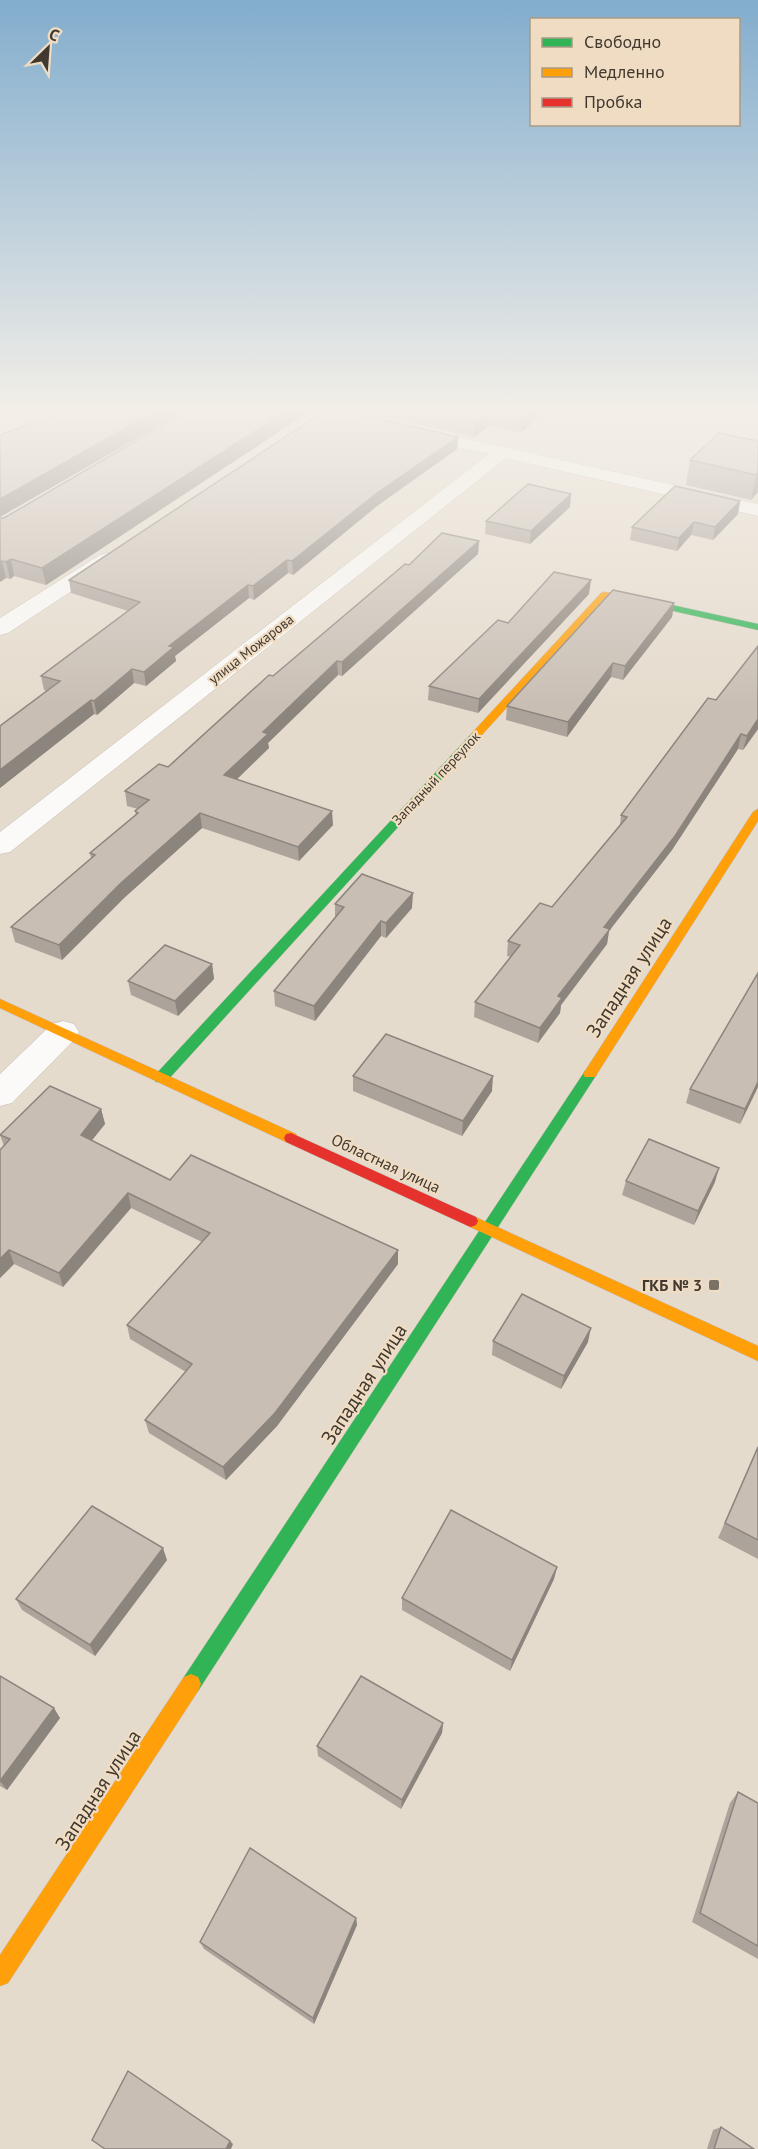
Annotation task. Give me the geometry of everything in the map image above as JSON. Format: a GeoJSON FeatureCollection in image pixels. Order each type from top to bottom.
{"type":"FeatureCollection","features":[{"type":"Feature","properties":{"kind":"street","name":"улица Можарова"},"geometry":{"type":"LineString","coordinates":[[0,846],[431,508]]}},
{"type":"Feature","properties":{"kind":"street"},"geometry":{"type":"LineString","coordinates":[[0,628],[118,551]]}},
{"type":"Feature","properties":{"kind":"street","name":"Западный переулок"},"geometry":{"type":"LineString","coordinates":[[161,1078],[604,595],[614,595],[758,627]]}},
{"type":"Feature","properties":{"kind":"street","name":"Западная улица"},"geometry":{"type":"LineString","coordinates":[[0,1975],[758,812]]}},
{"type":"Feature","properties":{"kind":"street","name":"Областная улица"},"geometry":{"type":"LineString","coordinates":[[0,1002],[758,1354]]}},
{"type":"Feature","properties":{"kind":"street"},"geometry":{"type":"LineString","coordinates":[[0,1094],[63,1032]]}},
{"type":"Feature","properties":{"kind":"building"},"geometry":{"type":"Polygon","coordinates":[[[21,508],[135,508],[42,568],[11,559],[0,562],[0,518],[21,508]]]}},
{"type":"Feature","properties":{"kind":"building"},"geometry":{"type":"Polygon","coordinates":[[[177,508],[358,508],[292,561],[287,560],[253,586],[248,585],[169,646],[174,647],[144,672],[132,669],[94,701],[91,700],[0,770],[0,726],[60,681],[41,676],[140,602],[69,580],[177,508]]]}},
{"type":"Feature","properties":{"kind":"building"},"geometry":{"type":"Polygon","coordinates":[[[500,508],[556,508],[531,531],[486,521],[500,508]]]}},
{"type":"Feature","properties":{"kind":"building"},"geometry":{"type":"Polygon","coordinates":[[[652,508],[733,508],[715,527],[694,522],[679,538],[632,527],[652,508]]]}},
{"type":"Feature","properties":{"kind":"building"},"geometry":{"type":"Polygon","coordinates":[[[442,533],[479,541],[342,662],[337,661],[263,732],[268,734],[224,775],[332,811],[298,847],[200,813],[121,883],[59,945],[11,927],[95,855],[90,853],[138,813],[135,811],[149,800],[125,791],[159,764],[168,767],[269,675],[273,676],[405,564],[409,565],[442,533]]]}},
{"type":"Feature","properties":{"kind":"building"},"geometry":{"type":"Polygon","coordinates":[[[554,572],[591,580],[479,699],[429,686],[498,620],[508,623],[554,572]]]}},
{"type":"Feature","properties":{"kind":"building"},"geometry":{"type":"Polygon","coordinates":[[[613,590],[674,603],[625,666],[613,663],[568,722],[507,706],[613,590]]]}},
{"type":"Feature","properties":{"kind":"building"},"geometry":{"type":"Polygon","coordinates":[[[758,646],[758,719],[747,736],[741,734],[675,836],[604,927],[610,929],[558,996],[562,998],[540,1028],[475,1002],[520,945],[508,941],[540,903],[552,907],[627,817],[621,815],[708,698],[716,700],[758,646]]]}},
{"type":"Feature","properties":{"kind":"building"},"geometry":{"type":"Polygon","coordinates":[[[362,874],[413,893],[386,923],[381,921],[314,1006],[274,991],[344,907],[335,904],[362,874]]]}},
{"type":"Feature","properties":{"kind":"building"},"geometry":{"type":"Polygon","coordinates":[[[165,945],[212,964],[175,1001],[128,981],[165,945]]]}},
{"type":"Feature","properties":{"kind":"building"},"geometry":{"type":"Polygon","coordinates":[[[758,973],[758,1082],[745,1109],[690,1089],[758,973]]]}},
{"type":"Feature","properties":{"kind":"building"},"geometry":{"type":"Polygon","coordinates":[[[386,1034],[493,1076],[463,1121],[353,1076],[386,1034]]]}},
{"type":"Feature","properties":{"kind":"building"},"geometry":{"type":"Polygon","coordinates":[[[50,1086],[101,1109],[81,1135],[170,1180],[191,1155],[398,1250],[275,1413],[223,1467],[145,1420],[192,1364],[127,1325],[210,1233],[128,1193],[59,1273],[9,1250],[0,1259],[0,1150],[10,1139],[0,1135],[50,1086]]]}},
{"type":"Feature","properties":{"kind":"building"},"geometry":{"type":"Polygon","coordinates":[[[649,1139],[719,1168],[698,1211],[626,1181],[649,1139]]]}},
{"type":"Feature","properties":{"kind":"building"},"geometry":{"type":"Polygon","coordinates":[[[522,1294],[591,1328],[564,1376],[493,1341],[522,1294]]]}},
{"type":"Feature","properties":{"kind":"building"},"geometry":{"type":"Polygon","coordinates":[[[758,1447],[758,1540],[725,1523],[758,1447]]]}},
{"type":"Feature","properties":{"kind":"building"},"geometry":{"type":"Polygon","coordinates":[[[92,1506],[163,1548],[90,1645],[16,1599],[92,1506]]]}},
{"type":"Feature","properties":{"kind":"building"},"geometry":{"type":"Polygon","coordinates":[[[451,1510],[557,1567],[512,1660],[402,1598],[451,1510]]]}},
{"type":"Feature","properties":{"kind":"building"},"geometry":{"type":"Polygon","coordinates":[[[0,1676],[54,1708],[0,1781],[0,1676]]]}},
{"type":"Feature","properties":{"kind":"building"},"geometry":{"type":"Polygon","coordinates":[[[361,1676],[443,1723],[402,1800],[317,1746],[361,1676]]]}},
{"type":"Feature","properties":{"kind":"building"},"geometry":{"type":"Polygon","coordinates":[[[738,1792],[758,1803],[758,1946],[700,1913],[738,1792]]]}},
{"type":"Feature","properties":{"kind":"building"},"geometry":{"type":"Polygon","coordinates":[[[250,1848],[356,1918],[313,2018],[200,1942],[250,1848]]]}},
{"type":"Feature","properties":{"kind":"building"},"geometry":{"type":"Polygon","coordinates":[[[128,2071],[230,2141],[226,2149],[105,2149],[92,2140],[128,2071]]]}},
{"type":"Feature","properties":{"kind":"building"},"geometry":{"type":"Polygon","coordinates":[[[721,2127],[754,2149],[714,2149],[721,2127]]]}},
{"type":"Feature","properties":{"kind":"traffic: fast"},"geometry":{"type":"LineString","coordinates":[[627,598],[758,627]]}},
{"type":"Feature","properties":{"kind":"traffic: fast"},"geometry":{"type":"LineString","coordinates":[[161,1078],[476,735]]}},
{"type":"Feature","properties":{"kind":"traffic: fast"},"geometry":{"type":"LineString","coordinates":[[191,1684],[590,1074]]}},
{"type":"Feature","properties":{"kind":"traffic: slow"},"geometry":{"type":"LineString","coordinates":[[476,735],[604,595],[627,598]]}},
{"type":"Feature","properties":{"kind":"traffic: slow"},"geometry":{"type":"LineString","coordinates":[[590,1074],[758,812]]}},
{"type":"Feature","properties":{"kind":"traffic: slow"},"geometry":{"type":"LineString","coordinates":[[0,1003],[291,1138]]}},
{"type":"Feature","properties":{"kind":"traffic: slow"},"geometry":{"type":"LineString","coordinates":[[471,1221],[758,1354]]}},
{"type":"Feature","properties":{"kind":"traffic: slow"},"geometry":{"type":"LineString","coordinates":[[0,1975],[191,1684]]}},
{"type":"Feature","properties":{"kind":"traffic: jam"},"geometry":{"type":"LineString","coordinates":[[291,1138],[471,1221]]}},
{"type":"Feature","properties":{"kind":"place","name":"ГКБ № 3"},"geometry":{"type":"Point","coordinates":[714,1285]}}]}
